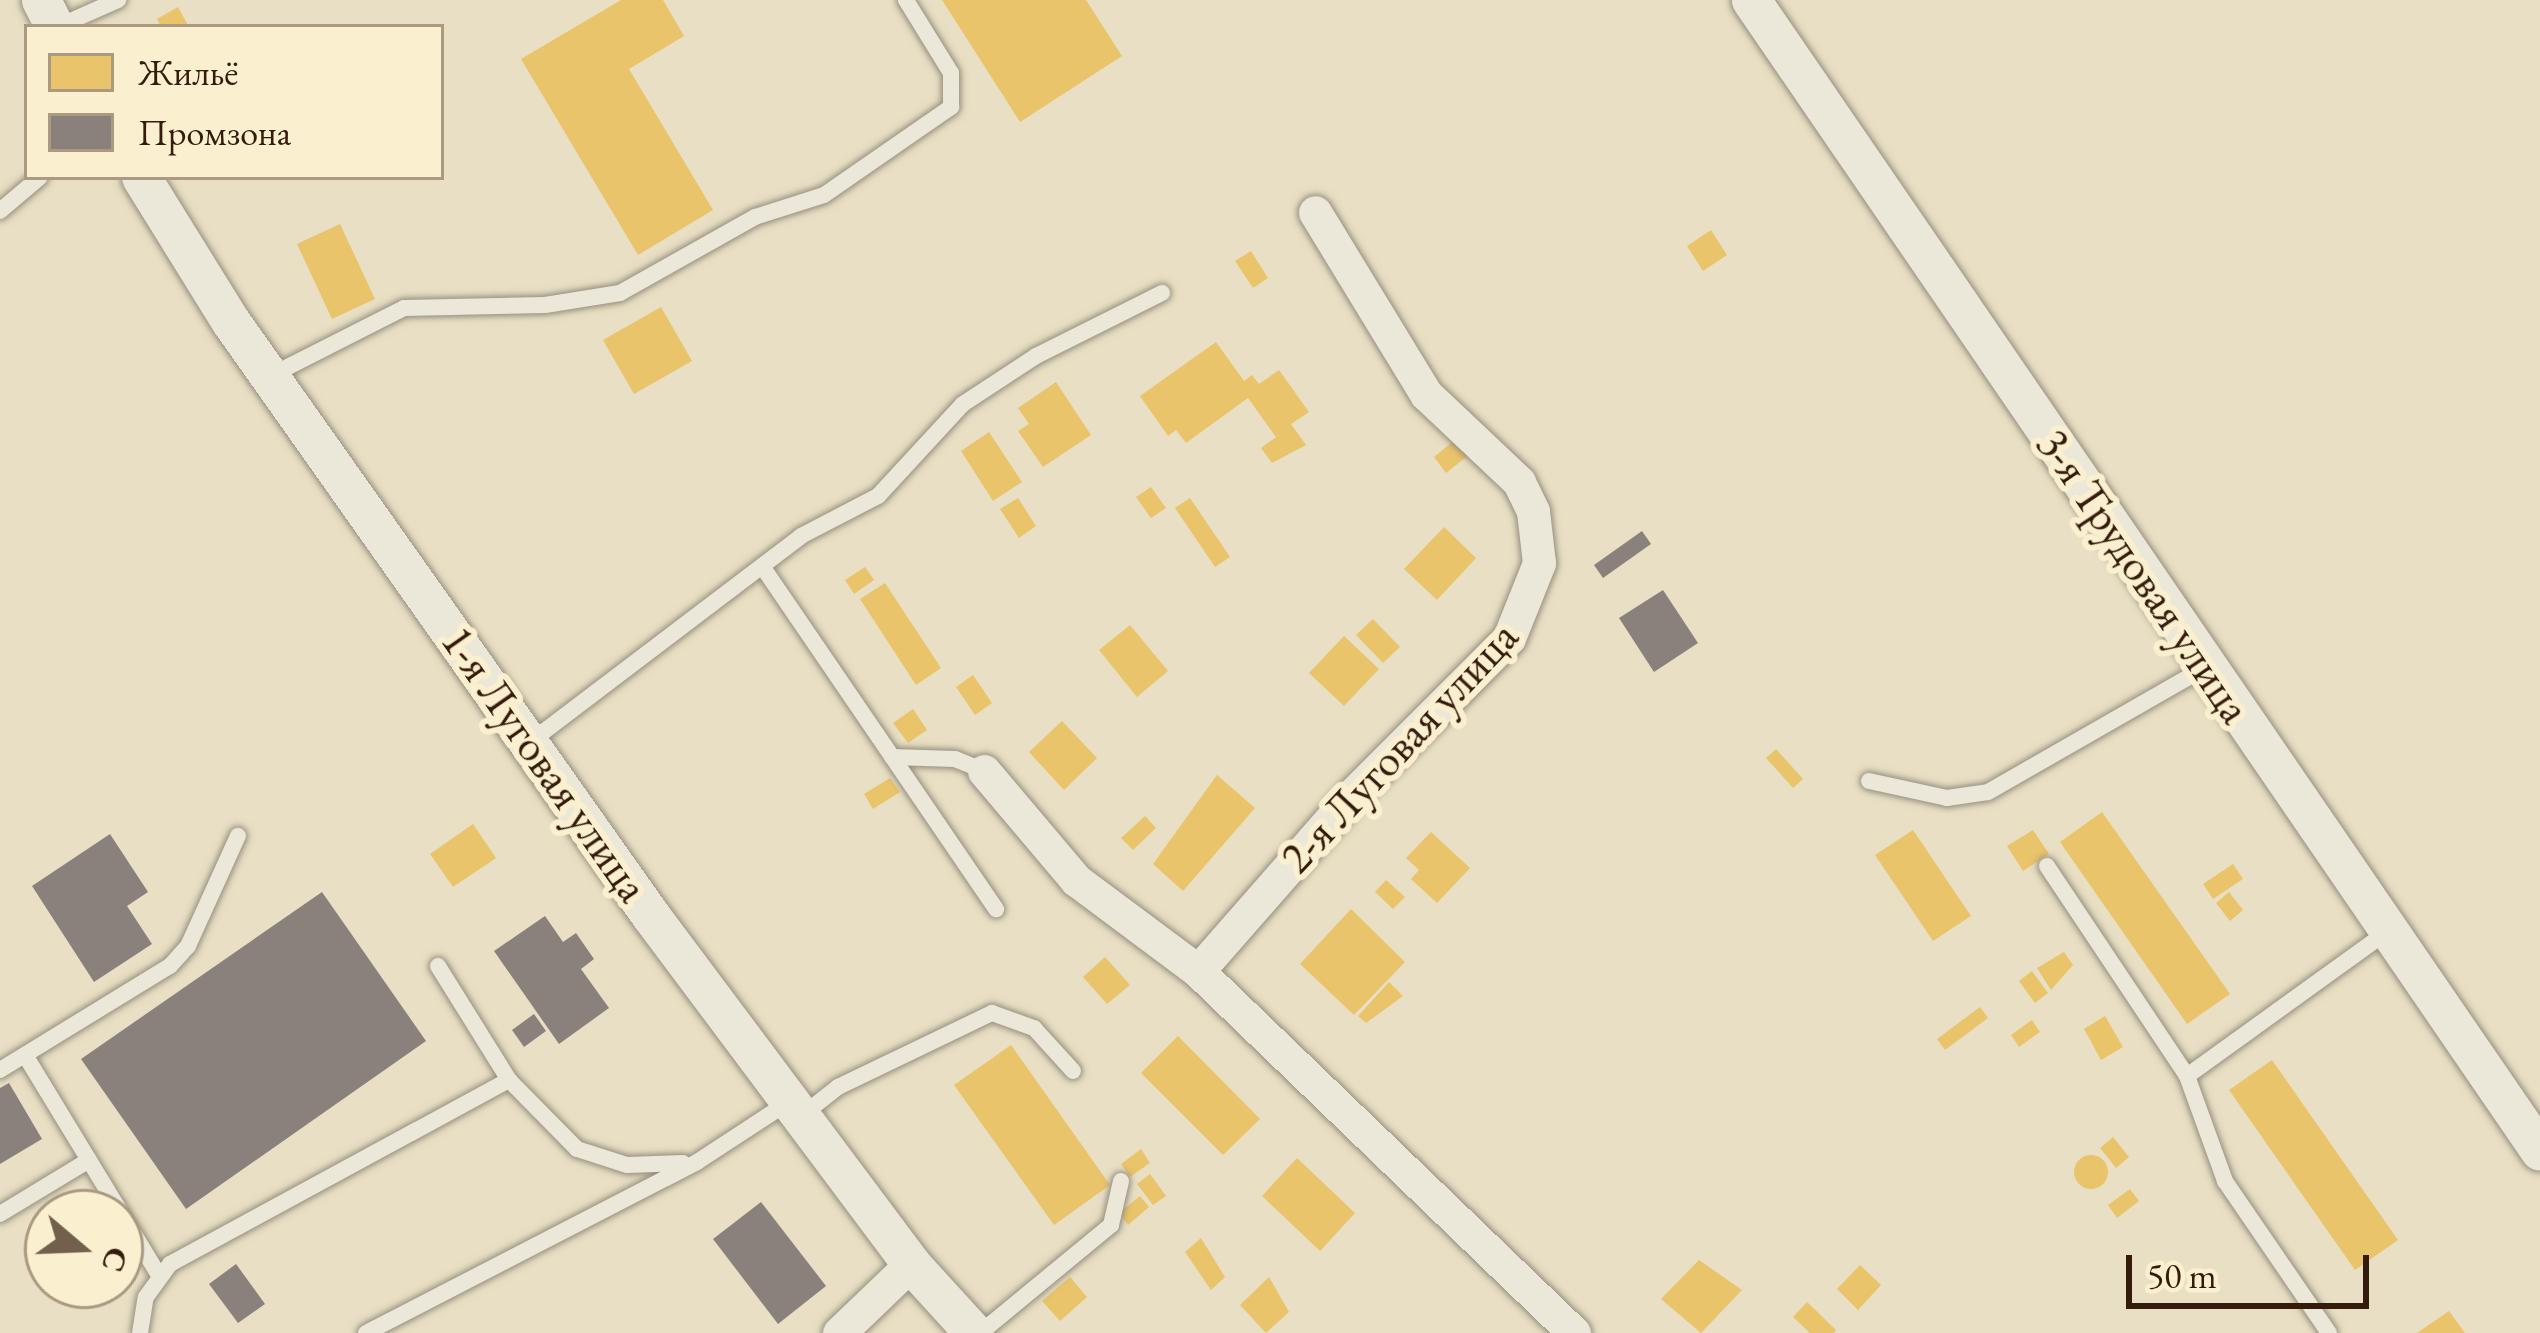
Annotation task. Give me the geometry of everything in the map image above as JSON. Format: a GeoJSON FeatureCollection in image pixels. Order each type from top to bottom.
{"type":"FeatureCollection","features":[{"type":"Feature","properties":{"kind":"street","name":"3-я Трудовая улица"},"geometry":{"type":"LineString","coordinates":[[1751,0],[2540,1150]]}},
{"type":"Feature","properties":{"kind":"street","name":"1-я Луговая улица"},"geometry":{"type":"LineString","coordinates":[[143,180],[270,376],[793,1111],[911,1264],[977,1333]]}},
{"type":"Feature","properties":{"kind":"street","name":"2-я Луговая улица"},"geometry":{"type":"LineString","coordinates":[[1198,971],[1352,795],[1509,638],[1539,563],[1533,511],[1519,482],[1426,394],[1315,212]]}},
{"type":"Feature","properties":{"kind":"street"},"geometry":{"type":"LineString","coordinates":[[984,771],[1076,880],[1198,971],[1574,1333]]}},
{"type":"Feature","properties":{"kind":"street"},"geometry":{"type":"LineString","coordinates":[[839,1333],[911,1264]]}},
{"type":"Feature","properties":{"kind":"lane"},"geometry":{"type":"LineString","coordinates":[[63,24],[118,0]]}},
{"type":"Feature","properties":{"kind":"lane"},"geometry":{"type":"LineString","coordinates":[[270,376],[404,308],[545,305],[620,293],[755,217],[824,195],[951,107],[951,73],[906,0]]}},
{"type":"Feature","properties":{"kind":"lane"},"geometry":{"type":"LineString","coordinates":[[0,211],[36,180]]}},
{"type":"Feature","properties":{"kind":"lane"},"geometry":{"type":"LineString","coordinates":[[530,742],[764,569],[801,536],[878,496],[963,404],[1036,356],[1162,293]]}},
{"type":"Feature","properties":{"kind":"lane"},"geometry":{"type":"LineString","coordinates":[[764,569],[996,909]]}},
{"type":"Feature","properties":{"kind":"lane"},"geometry":{"type":"LineString","coordinates":[[1869,781],[1947,798],[1988,792],[2206,667]]}},
{"type":"Feature","properties":{"kind":"lane"},"geometry":{"type":"LineString","coordinates":[[892,758],[955,759],[984,771]]}},
{"type":"Feature","properties":{"kind":"lane"},"geometry":{"type":"LineString","coordinates":[[0,1070],[170,966],[188,946],[238,836]]}},
{"type":"Feature","properties":{"kind":"lane"},"geometry":{"type":"LineString","coordinates":[[2047,866],[2187,1076],[2224,1181],[2329,1333]]}},
{"type":"Feature","properties":{"kind":"lane"},"geometry":{"type":"LineString","coordinates":[[2187,1076],[2388,931]]}},
{"type":"Feature","properties":{"kind":"lane"},"geometry":{"type":"LineString","coordinates":[[438,965],[509,1080],[554,1130],[597,1158],[697,1162]]}},
{"type":"Feature","properties":{"kind":"lane"},"geometry":{"type":"LineString","coordinates":[[366,1333],[838,1087],[992,1013],[1034,1028],[1073,1071]]}},
{"type":"Feature","properties":{"kind":"lane"},"geometry":{"type":"LineString","coordinates":[[25,1054],[159,1275]]}},
{"type":"Feature","properties":{"kind":"lane"},"geometry":{"type":"LineString","coordinates":[[140,1333],[159,1275],[509,1080]]}},
{"type":"Feature","properties":{"kind":"lane"},"geometry":{"type":"LineString","coordinates":[[0,1214],[89,1160]]}},
{"type":"Feature","properties":{"kind":"lane"},"geometry":{"type":"LineString","coordinates":[[977,1333],[1111,1225],[1120,1181]]}},
{"type":"Feature","properties":{"kind":"building: Жильё"},"geometry":{"type":"Polygon","coordinates":[[[621,0],[663,0],[684,36],[629,69],[713,210],[638,255],[521,59],[621,0]]]}},
{"type":"Feature","properties":{"kind":"building: Жильё"},"geometry":{"type":"Polygon","coordinates":[[[942,0],[1086,0],[1122,56],[1020,122],[942,0]]]}},
{"type":"Feature","properties":{"kind":"building: Жильё"},"geometry":{"type":"Polygon","coordinates":[[[178,7],[187,24],[160,24],[157,19],[178,7]]]}},
{"type":"Feature","properties":{"kind":"building: Жильё"},"geometry":{"type":"Polygon","coordinates":[[[340,224],[375,299],[332,319],[297,244],[340,224]]]}},
{"type":"Feature","properties":{"kind":"building: Жильё"},"geometry":{"type":"Polygon","coordinates":[[[1711,230],[1727,255],[1703,271],[1687,246],[1711,230]]]}},
{"type":"Feature","properties":{"kind":"building: Жильё"},"geometry":{"type":"Polygon","coordinates":[[[1251,251],[1268,278],[1253,288],[1235,261],[1251,251]]]}},
{"type":"Feature","properties":{"kind":"building: Жильё"},"geometry":{"type":"Polygon","coordinates":[[[661,307],[692,361],[634,394],[603,340],[661,307]]]}},
{"type":"Feature","properties":{"kind":"building: Жильё"},"geometry":{"type":"Polygon","coordinates":[[[1216,342],[1244,381],[1252,375],[1259,384],[1279,370],[1309,412],[1291,424],[1306,445],[1272,463],[1261,448],[1276,437],[1248,398],[1186,443],[1176,430],[1168,436],[1140,396],[1216,342]]]}},
{"type":"Feature","properties":{"kind":"building: Жильё"},"geometry":{"type":"Polygon","coordinates":[[[1056,382],[1091,435],[1043,467],[1018,431],[1029,424],[1018,408],[1056,382]]]}},
{"type":"Feature","properties":{"kind":"building: Жильё"},"geometry":{"type":"Polygon","coordinates":[[[989,432],[1022,482],[993,501],[961,451],[989,432]]]}},
{"type":"Feature","properties":{"kind":"building: Жильё"},"geometry":{"type":"Polygon","coordinates":[[[1456,439],[1469,455],[1446,473],[1434,457],[1456,439]]]}},
{"type":"Feature","properties":{"kind":"building: Жильё"},"geometry":{"type":"Polygon","coordinates":[[[1151,487],[1166,508],[1151,518],[1136,497],[1151,487]]]}},
{"type":"Feature","properties":{"kind":"building: Жильё"},"geometry":{"type":"Polygon","coordinates":[[[1018,498],[1036,526],[1019,538],[1000,509],[1018,498]]]}},
{"type":"Feature","properties":{"kind":"building: Жильё"},"geometry":{"type":"Polygon","coordinates":[[[1190,498],[1230,557],[1215,567],[1175,508],[1190,498]]]}},
{"type":"Feature","properties":{"kind":"building: Жильё"},"geometry":{"type":"Polygon","coordinates":[[[1444,527],[1476,558],[1437,600],[1404,569],[1444,527]]]}},
{"type":"Feature","properties":{"kind":"building: Жильё"},"geometry":{"type":"Polygon","coordinates":[[[865,567],[874,580],[854,594],[845,580],[865,567]]]}},
{"type":"Feature","properties":{"kind":"building: Жильё"},"geometry":{"type":"Polygon","coordinates":[[[885,583],[941,668],[916,685],[860,599],[885,583]]]}},
{"type":"Feature","properties":{"kind":"building: Жильё"},"geometry":{"type":"Polygon","coordinates":[[[1373,619],[1400,647],[1383,663],[1356,635],[1373,619]]]}},
{"type":"Feature","properties":{"kind":"building: Жильё"},"geometry":{"type":"Polygon","coordinates":[[[1130,625],[1168,671],[1137,697],[1099,650],[1130,625]]]}},
{"type":"Feature","properties":{"kind":"building: Жильё"},"geometry":{"type":"Polygon","coordinates":[[[1344,636],[1379,669],[1344,706],[1309,673],[1344,636]]]}},
{"type":"Feature","properties":{"kind":"building: Жильё"},"geometry":{"type":"Polygon","coordinates":[[[973,675],[992,703],[975,715],[956,687],[973,675]]]}},
{"type":"Feature","properties":{"kind":"building: Жильё"},"geometry":{"type":"Polygon","coordinates":[[[913,709],[927,730],[908,743],[893,723],[913,709]]]}},
{"type":"Feature","properties":{"kind":"building: Жильё"},"geometry":{"type":"Polygon","coordinates":[[[1062,721],[1097,758],[1064,790],[1029,752],[1062,721]]]}},
{"type":"Feature","properties":{"kind":"building: Жильё"},"geometry":{"type":"Polygon","coordinates":[[[1776,749],[1803,779],[1793,788],[1766,758],[1776,749]]]}},
{"type":"Feature","properties":{"kind":"building: Жильё"},"geometry":{"type":"Polygon","coordinates":[[[1217,775],[1255,808],[1183,891],[1153,864],[1217,775]]]}},
{"type":"Feature","properties":{"kind":"building: Жильё"},"geometry":{"type":"Polygon","coordinates":[[[890,778],[900,792],[873,809],[864,794],[890,778]]]}},
{"type":"Feature","properties":{"kind":"building: Жильё"},"geometry":{"type":"Polygon","coordinates":[[[2102,812],[2230,994],[2187,1024],[2060,842],[2102,812]]]}},
{"type":"Feature","properties":{"kind":"building: Жильё"},"geometry":{"type":"Polygon","coordinates":[[[1145,816],[1156,828],[1133,850],[1121,838],[1145,816]]]}},
{"type":"Feature","properties":{"kind":"building: Жильё"},"geometry":{"type":"Polygon","coordinates":[[[473,824],[496,858],[453,887],[430,854],[473,824]]]}},
{"type":"Feature","properties":{"kind":"building: Жильё"},"geometry":{"type":"Polygon","coordinates":[[[1913,830],[1971,916],[1933,941],[1875,855],[1913,830]]]}},
{"type":"Feature","properties":{"kind":"building: Жильё"},"geometry":{"type":"Polygon","coordinates":[[[2033,830],[2049,854],[2023,871],[2007,846],[2033,830]]]}},
{"type":"Feature","properties":{"kind":"building: Жильё"},"geometry":{"type":"Polygon","coordinates":[[[1431,832],[1470,868],[1437,903],[1411,879],[1419,870],[1406,858],[1431,832]]]}},
{"type":"Feature","properties":{"kind":"building: Жильё"},"geometry":{"type":"Polygon","coordinates":[[[2233,864],[2243,879],[2213,899],[2203,884],[2233,864]]]}},
{"type":"Feature","properties":{"kind":"building: Жильё"},"geometry":{"type":"Polygon","coordinates":[[[1386,880],[1405,897],[1393,909],[1375,892],[1386,880]]]}},
{"type":"Feature","properties":{"kind":"building: Жильё"},"geometry":{"type":"Polygon","coordinates":[[[2229,892],[2243,910],[2230,921],[2216,903],[2229,892]]]}},
{"type":"Feature","properties":{"kind":"building: Жильё"},"geometry":{"type":"Polygon","coordinates":[[[1351,909],[1405,962],[1354,1015],[1300,964],[1351,909]]]}},
{"type":"Feature","properties":{"kind":"building: Жильё"},"geometry":{"type":"Polygon","coordinates":[[[2064,952],[2073,965],[2051,990],[2037,968],[2064,952]]]}},
{"type":"Feature","properties":{"kind":"building: Жильё"},"geometry":{"type":"Polygon","coordinates":[[[1105,957],[1130,985],[1107,1004],[1083,977],[1105,957]]]}},
{"type":"Feature","properties":{"kind":"building: Жильё"},"geometry":{"type":"Polygon","coordinates":[[[2032,971],[2048,993],[2035,1003],[2019,981],[2032,971]]]}},
{"type":"Feature","properties":{"kind":"building: Жильё"},"geometry":{"type":"Polygon","coordinates":[[[1389,982],[1403,996],[1366,1023],[1358,1016],[1389,982]]]}},
{"type":"Feature","properties":{"kind":"building: Жильё"},"geometry":{"type":"Polygon","coordinates":[[[1980,1007],[1988,1018],[1945,1050],[1937,1039],[1980,1007]]]}},
{"type":"Feature","properties":{"kind":"building: Жильё"},"geometry":{"type":"Polygon","coordinates":[[[2105,1016],[2123,1047],[2101,1060],[2084,1029],[2105,1016]]]}},
{"type":"Feature","properties":{"kind":"building: Жильё"},"geometry":{"type":"Polygon","coordinates":[[[2032,1020],[2040,1032],[2019,1047],[2011,1035],[2032,1020]]]}},
{"type":"Feature","properties":{"kind":"building: Жильё"},"geometry":{"type":"Polygon","coordinates":[[[1178,1036],[1260,1119],[1223,1155],[1141,1073],[1178,1036]]]}},
{"type":"Feature","properties":{"kind":"building: Жильё"},"geometry":{"type":"Polygon","coordinates":[[[1011,1045],[1110,1185],[1054,1225],[954,1085],[1011,1045]]]}},
{"type":"Feature","properties":{"kind":"building: Жильё"},"geometry":{"type":"Polygon","coordinates":[[[2272,1060],[2398,1240],[2355,1270],[2229,1090],[2272,1060]]]}},
{"type":"Feature","properties":{"kind":"building: Жильё"},"geometry":{"type":"Polygon","coordinates":[[[2113,1137],[2129,1157],[2116,1168],[2100,1148],[2113,1137]]]}},
{"type":"Feature","properties":{"kind":"building: Жильё"},"geometry":{"type":"Polygon","coordinates":[[[1141,1149],[1150,1163],[1130,1177],[1121,1164],[1141,1149]]]}},
{"type":"Feature","properties":{"kind":"building: Жильё"},"geometry":{"type":"Polygon","coordinates":[[[2091,1155],[2103,1160],[2108,1172],[2103,1184],[2091,1189],[2079,1184],[2074,1172],[2079,1160],[2091,1155]]]}},
{"type":"Feature","properties":{"kind":"building: Жильё"},"geometry":{"type":"Polygon","coordinates":[[[1297,1158],[1355,1213],[1320,1251],[1262,1196],[1297,1158]]]}},
{"type":"Feature","properties":{"kind":"building: Жильё"},"geometry":{"type":"Polygon","coordinates":[[[1150,1174],[1166,1196],[1153,1205],[1137,1184],[1150,1174]]]}},
{"type":"Feature","properties":{"kind":"building: Жильё"},"geometry":{"type":"Polygon","coordinates":[[[2130,1189],[2139,1201],[2117,1218],[2108,1205],[2130,1189]]]}},
{"type":"Feature","properties":{"kind":"building: Жильё"},"geometry":{"type":"Polygon","coordinates":[[[1140,1196],[1149,1207],[1128,1225],[1119,1213],[1140,1196]]]}},
{"type":"Feature","properties":{"kind":"building: Жильё"},"geometry":{"type":"Polygon","coordinates":[[[1201,1238],[1225,1277],[1211,1290],[1185,1252],[1201,1238]]]}},
{"type":"Feature","properties":{"kind":"building: Жильё"},"geometry":{"type":"Polygon","coordinates":[[[1699,1260],[1742,1290],[1701,1333],[1661,1299],[1699,1260]]]}},
{"type":"Feature","properties":{"kind":"building: Жильё"},"geometry":{"type":"Polygon","coordinates":[[[1860,1265],[1881,1285],[1858,1310],[1837,1289],[1860,1265]]]}},
{"type":"Feature","properties":{"kind":"building: Жильё"},"geometry":{"type":"Polygon","coordinates":[[[1070,1277],[1087,1297],[1060,1321],[1042,1301],[1070,1277]]]}},
{"type":"Feature","properties":{"kind":"building: Жильё"},"geometry":{"type":"Polygon","coordinates":[[[1269,1277],[1289,1312],[1266,1333],[1240,1305],[1269,1277]]]}},
{"type":"Feature","properties":{"kind":"building: Жильё"},"geometry":{"type":"Polygon","coordinates":[[[1807,1302],[1834,1333],[1810,1333],[1793,1317],[1807,1302]]]}},
{"type":"Feature","properties":{"kind":"building: Жильё"},"geometry":{"type":"Polygon","coordinates":[[[2449,1311],[2465,1333],[2417,1333],[2449,1311]]]}},
{"type":"Feature","properties":{"kind":"building: Промзона"},"geometry":{"type":"Polygon","coordinates":[[[1642,531],[1651,544],[1603,578],[1594,565],[1642,531]]]}},
{"type":"Feature","properties":{"kind":"building: Промзона"},"geometry":{"type":"Polygon","coordinates":[[[1663,590],[1698,643],[1654,672],[1619,618],[1663,590]]]}},
{"type":"Feature","properties":{"kind":"building: Промзона"},"geometry":{"type":"Polygon","coordinates":[[[110,834],[148,892],[127,906],[152,944],[94,982],[32,886],[110,834]]]}},
{"type":"Feature","properties":{"kind":"building: Промзона"},"geometry":{"type":"Polygon","coordinates":[[[322,892],[426,1041],[186,1209],[81,1059],[322,892]]]}},
{"type":"Feature","properties":{"kind":"building: Промзона"},"geometry":{"type":"Polygon","coordinates":[[[545,916],[563,942],[576,933],[594,959],[581,969],[609,1008],[559,1044],[494,951],[545,916]]]}},
{"type":"Feature","properties":{"kind":"building: Промзона"},"geometry":{"type":"Polygon","coordinates":[[[534,1014],[546,1031],[524,1047],[512,1030],[534,1014]]]}},
{"type":"Feature","properties":{"kind":"building: Промзона"},"geometry":{"type":"Polygon","coordinates":[[[9,1083],[42,1139],[0,1164],[0,1088],[9,1083]]]}},
{"type":"Feature","properties":{"kind":"building: Промзона"},"geometry":{"type":"Polygon","coordinates":[[[761,1202],[826,1286],[778,1324],[713,1239],[761,1202]]]}},
{"type":"Feature","properties":{"kind":"building: Промзона"},"geometry":{"type":"Polygon","coordinates":[[[236,1264],[265,1304],[238,1323],[209,1284],[236,1264]]]}}]}
